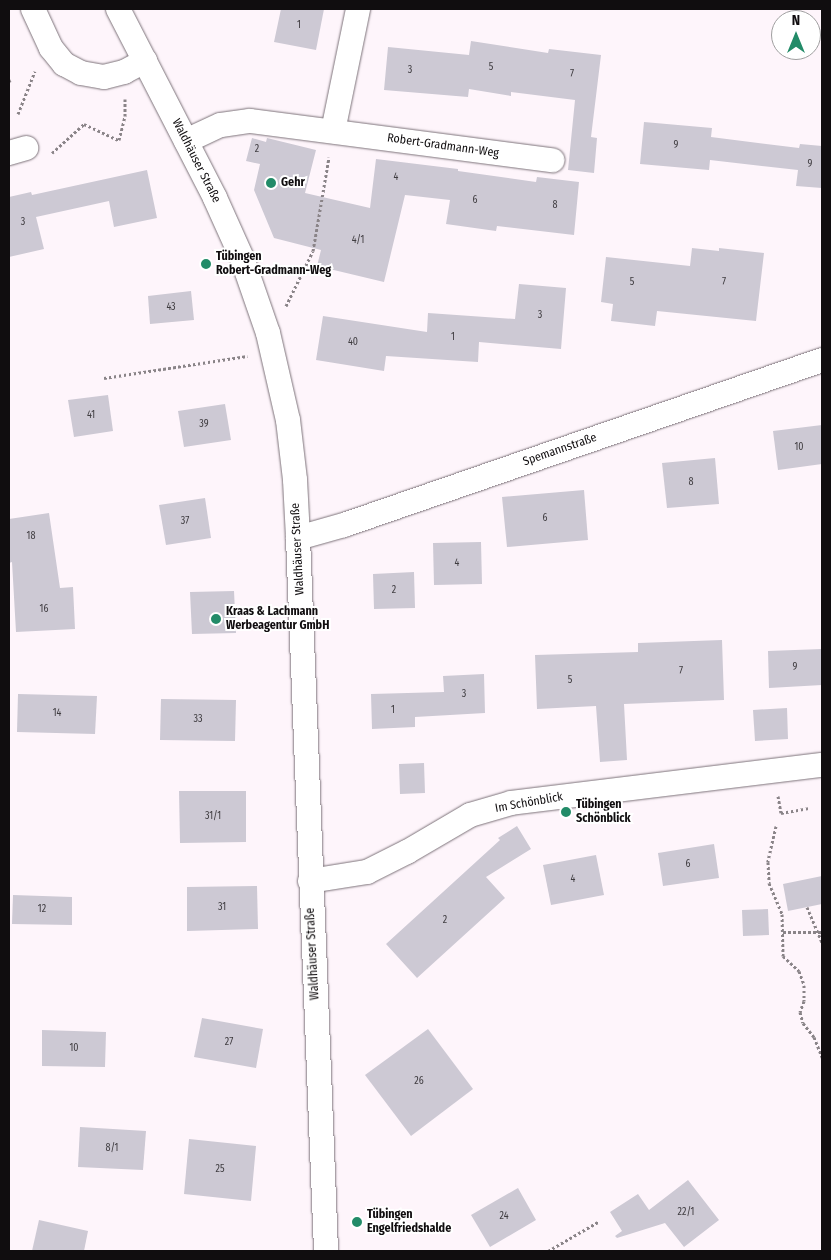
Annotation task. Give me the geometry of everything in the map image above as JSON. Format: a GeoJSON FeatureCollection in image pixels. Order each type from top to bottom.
{"type":"FeatureCollection","features":[{"type":"Feature","properties":{"kind":"street"},"geometry":{"type":"LineString","coordinates":[[33,9],[51,48],[64,64],[81,73],[104,77],[124,72],[145,61]]}},
{"type":"Feature","properties":{"kind":"street","name":"Waldhäuser Straße"},"geometry":{"type":"LineString","coordinates":[[118,9],[186,141],[242,258],[270,343],[288,420],[295,480],[298,538],[323,1215],[326,1251]]}},
{"type":"Feature","properties":{"kind":"street"},"geometry":{"type":"LineString","coordinates":[[333,131],[358,9]]}},
{"type":"Feature","properties":{"kind":"street","name":"Robert-Gradmann-Weg"},"geometry":{"type":"LineString","coordinates":[[186,141],[220,125],[250,121],[552,160]]}},
{"type":"Feature","properties":{"kind":"street","name":"Spemannstraße"},"geometry":{"type":"LineString","coordinates":[[298,538],[344,525],[822,360]]}},
{"type":"Feature","properties":{"kind":"street","name":"Im Schönblick"},"geometry":{"type":"LineString","coordinates":[[310,881],[367,872],[407,852],[470,815],[511,803],[822,765]]}},
{"type":"Feature","properties":{"kind":"street","name":"Waldhäuser Straße"},"geometry":{"type":"LineString","coordinates":[[317,1251],[323,1215]]}},
{"type":"Feature","properties":{"kind":"path"},"geometry":{"type":"LineString","coordinates":[[17,151],[48,158],[84,124],[119,140],[125,116],[124,72]]}},
{"type":"Feature","properties":{"kind":"path"},"geometry":{"type":"LineString","coordinates":[[18,114],[34,74]]}},
{"type":"Feature","properties":{"kind":"path"},"geometry":{"type":"LineString","coordinates":[[104,378],[270,343],[313,251],[333,131]]}},
{"type":"Feature","properties":{"kind":"path"},"geometry":{"type":"LineString","coordinates":[[774,771],[781,813],[809,808]]}},
{"type":"Feature","properties":{"kind":"path"},"geometry":{"type":"LineString","coordinates":[[776,826],[768,862],[769,883],[782,914],[782,956],[799,971],[804,985],[804,1001],[800,1012],[814,1037],[822,1057]]}},
{"type":"Feature","properties":{"kind":"path"},"geometry":{"type":"LineString","coordinates":[[807,907],[821,932],[822,943]]}},
{"type":"Feature","properties":{"kind":"path"},"geometry":{"type":"LineString","coordinates":[[782,932],[821,932]]}},
{"type":"Feature","properties":{"kind":"path"},"geometry":{"type":"LineString","coordinates":[[548,1251],[598,1222]]}},
{"type":"Feature","properties":{"kind":"building"},"geometry":{"type":"Polygon","coordinates":[[[281,9],[324,9],[316,50],[274,42],[281,9]]]}},
{"type":"Feature","properties":{"kind":"building"},"geometry":{"type":"Polygon","coordinates":[[[471,41],[548,53],[549,49],[601,55],[591,137],[597,138],[594,173],[568,170],[575,100],[511,92],[511,96],[469,89],[468,97],[384,90],[388,47],[469,55],[471,41]]]}},
{"type":"Feature","properties":{"kind":"building"},"geometry":{"type":"Polygon","coordinates":[[[644,122],[712,128],[711,137],[799,148],[800,144],[822,146],[822,188],[796,186],[798,170],[710,160],[709,170],[640,164],[644,122]]]}},
{"type":"Feature","properties":{"kind":"building"},"geometry":{"type":"Polygon","coordinates":[[[252,138],[266,142],[267,138],[316,150],[305,193],[370,208],[376,159],[458,169],[458,171],[536,182],[537,177],[579,182],[574,235],[497,226],[496,231],[446,224],[450,200],[405,195],[384,282],[317,266],[321,250],[274,238],[254,190],[260,164],[246,161],[252,138]]]}},
{"type":"Feature","properties":{"kind":"building"},"geometry":{"type":"Polygon","coordinates":[[[147,170],[157,218],[114,227],[109,201],[36,217],[44,249],[9,257],[9,197],[31,192],[32,195],[147,170]]]}},
{"type":"Feature","properties":{"kind":"building"},"geometry":{"type":"Polygon","coordinates":[[[692,248],[719,251],[719,248],[764,253],[756,321],[657,311],[655,326],[611,321],[613,304],[601,302],[606,257],[690,266],[692,248]]]}},
{"type":"Feature","properties":{"kind":"building"},"geometry":{"type":"Polygon","coordinates":[[[519,284],[566,288],[561,349],[479,342],[478,362],[386,356],[384,371],[316,360],[323,316],[427,332],[428,313],[515,319],[519,284]]]}},
{"type":"Feature","properties":{"kind":"building"},"geometry":{"type":"Polygon","coordinates":[[[191,291],[194,320],[150,324],[148,296],[191,291]]]}},
{"type":"Feature","properties":{"kind":"building"},"geometry":{"type":"Polygon","coordinates":[[[108,395],[113,431],[74,437],[68,400],[108,395]]]}},
{"type":"Feature","properties":{"kind":"building"},"geometry":{"type":"Polygon","coordinates":[[[225,404],[231,440],[184,447],[178,411],[225,404]]]}},
{"type":"Feature","properties":{"kind":"building"},"geometry":{"type":"Polygon","coordinates":[[[822,425],[822,464],[778,470],[773,431],[822,425]]]}},
{"type":"Feature","properties":{"kind":"building"},"geometry":{"type":"Polygon","coordinates":[[[715,458],[719,504],[667,508],[662,463],[715,458]]]}},
{"type":"Feature","properties":{"kind":"building"},"geometry":{"type":"Polygon","coordinates":[[[584,490],[588,540],[507,547],[502,497],[584,490]]]}},
{"type":"Feature","properties":{"kind":"building"},"geometry":{"type":"Polygon","coordinates":[[[205,498],[211,538],[166,545],[159,505],[205,498]]]}},
{"type":"Feature","properties":{"kind":"building"},"geometry":{"type":"Polygon","coordinates":[[[49,513],[60,588],[73,587],[75,629],[16,632],[12,562],[9,563],[9,519],[49,513]]]}},
{"type":"Feature","properties":{"kind":"building"},"geometry":{"type":"Polygon","coordinates":[[[481,542],[482,584],[434,585],[433,543],[481,542]]]}},
{"type":"Feature","properties":{"kind":"building"},"geometry":{"type":"Polygon","coordinates":[[[414,572],[415,608],[374,609],[373,574],[414,572]]]}},
{"type":"Feature","properties":{"kind":"building"},"geometry":{"type":"Polygon","coordinates":[[[234,591],[236,633],[192,634],[190,592],[234,591]]]}},
{"type":"Feature","properties":{"kind":"building"},"geometry":{"type":"Polygon","coordinates":[[[722,640],[724,700],[624,704],[627,760],[600,762],[596,706],[537,709],[535,655],[638,652],[638,643],[722,640]]]}},
{"type":"Feature","properties":{"kind":"building"},"geometry":{"type":"Polygon","coordinates":[[[822,649],[822,685],[769,688],[768,651],[822,649]]]}},
{"type":"Feature","properties":{"kind":"building"},"geometry":{"type":"Polygon","coordinates":[[[484,674],[485,713],[415,717],[415,727],[372,729],[371,694],[444,692],[443,676],[484,674]]]}},
{"type":"Feature","properties":{"kind":"building"},"geometry":{"type":"Polygon","coordinates":[[[18,694],[97,696],[95,734],[17,732],[18,694]]]}},
{"type":"Feature","properties":{"kind":"building"},"geometry":{"type":"Polygon","coordinates":[[[161,699],[236,700],[235,741],[160,740],[161,699]]]}},
{"type":"Feature","properties":{"kind":"building"},"geometry":{"type":"Polygon","coordinates":[[[787,708],[788,739],[755,741],[753,710],[787,708]]]}},
{"type":"Feature","properties":{"kind":"building"},"geometry":{"type":"Polygon","coordinates":[[[424,763],[425,793],[400,794],[399,764],[424,763]]]}},
{"type":"Feature","properties":{"kind":"building"},"geometry":{"type":"Polygon","coordinates":[[[179,791],[246,791],[246,842],[180,843],[179,791]]]}},
{"type":"Feature","properties":{"kind":"building"},"geometry":{"type":"Polygon","coordinates":[[[517,826],[531,849],[486,877],[505,898],[417,978],[386,944],[500,840],[498,838],[517,826]]]}},
{"type":"Feature","properties":{"kind":"building"},"geometry":{"type":"Polygon","coordinates":[[[714,844],[719,878],[663,886],[658,853],[714,844]]]}},
{"type":"Feature","properties":{"kind":"building"},"geometry":{"type":"Polygon","coordinates":[[[596,855],[604,895],[551,905],[543,865],[596,855]]]}},
{"type":"Feature","properties":{"kind":"building"},"geometry":{"type":"Polygon","coordinates":[[[822,876],[822,904],[788,911],[783,884],[822,876]]]}},
{"type":"Feature","properties":{"kind":"building"},"geometry":{"type":"Polygon","coordinates":[[[257,886],[258,929],[187,931],[187,887],[257,886]]]}},
{"type":"Feature","properties":{"kind":"building"},"geometry":{"type":"Polygon","coordinates":[[[13,895],[72,897],[72,925],[12,924],[13,895]]]}},
{"type":"Feature","properties":{"kind":"building"},"geometry":{"type":"Polygon","coordinates":[[[768,909],[769,935],[743,936],[742,910],[768,909]]]}},
{"type":"Feature","properties":{"kind":"building"},"geometry":{"type":"Polygon","coordinates":[[[202,1018],[263,1029],[256,1068],[194,1057],[202,1018]]]}},
{"type":"Feature","properties":{"kind":"building"},"geometry":{"type":"Polygon","coordinates":[[[428,1029],[473,1089],[411,1136],[365,1075],[428,1029]]]}},
{"type":"Feature","properties":{"kind":"building"},"geometry":{"type":"Polygon","coordinates":[[[42,1030],[106,1032],[105,1067],[42,1066],[42,1030]]]}},
{"type":"Feature","properties":{"kind":"building"},"geometry":{"type":"Polygon","coordinates":[[[80,1127],[146,1131],[143,1170],[78,1167],[80,1127]]]}},
{"type":"Feature","properties":{"kind":"building"},"geometry":{"type":"Polygon","coordinates":[[[189,1139],[256,1146],[251,1201],[184,1194],[189,1139]]]}},
{"type":"Feature","properties":{"kind":"building"},"geometry":{"type":"Polygon","coordinates":[[[688,1180],[719,1220],[684,1247],[665,1223],[617,1238],[615,1236],[622,1231],[610,1212],[638,1194],[649,1210],[688,1180]]]}},
{"type":"Feature","properties":{"kind":"building"},"geometry":{"type":"Polygon","coordinates":[[[518,1188],[536,1220],[490,1247],[471,1215],[518,1188]]]}},
{"type":"Feature","properties":{"kind":"building"},"geometry":{"type":"Polygon","coordinates":[[[39,1220],[88,1231],[84,1251],[32,1251],[39,1220]]]}},
{"type":"Feature","properties":{"kind":"place","name":"Gehr"},"geometry":{"type":"Point","coordinates":[271,183]}},
{"type":"Feature","properties":{"kind":"place","name":"Tübingen Robert-Gradmann-Weg"},"geometry":{"type":"Point","coordinates":[206,264]}},
{"type":"Feature","properties":{"kind":"place","name":"Kraas & Lachmann Werbeagentur GmbH"},"geometry":{"type":"Point","coordinates":[216,619]}},
{"type":"Feature","properties":{"kind":"place","name":"Tübingen Schönblick"},"geometry":{"type":"Point","coordinates":[566,812]}},
{"type":"Feature","properties":{"kind":"place","name":"Tübingen Engelfriedshalde"},"geometry":{"type":"Point","coordinates":[357,1222]}}]}
